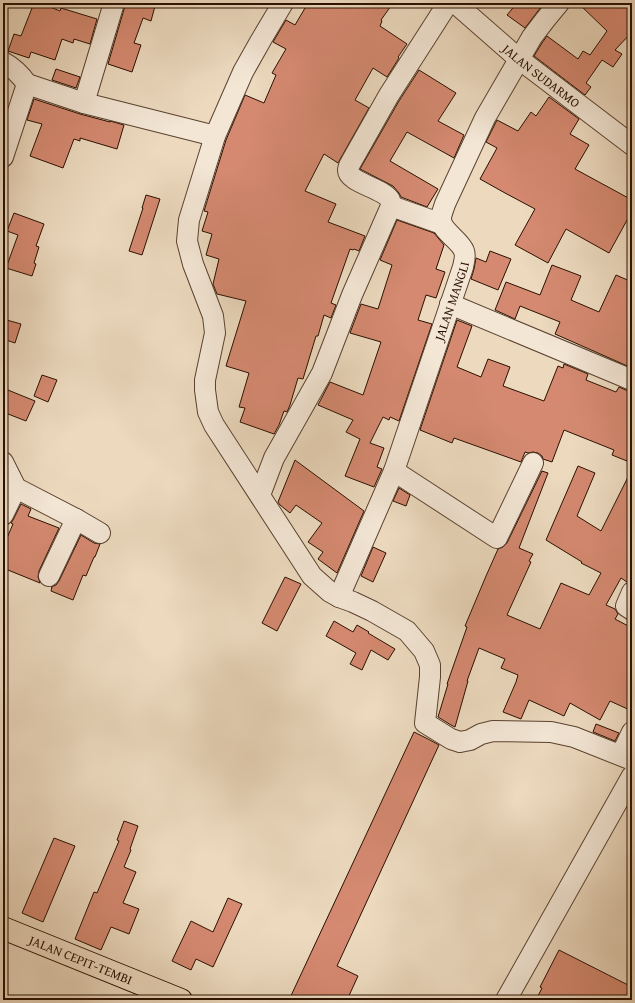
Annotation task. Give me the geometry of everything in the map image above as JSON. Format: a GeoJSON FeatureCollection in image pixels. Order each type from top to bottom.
{"type":"FeatureCollection","features":[{"type":"Feature","properties":{"kind":"main road","name":"JALAN CEPIT-TEMBI"},"geometry":{"type":"LineString","coordinates":[[3,928],[181,1000]]}},
{"type":"Feature","properties":{"kind":"street"},"geometry":{"type":"LineString","coordinates":[[84,103],[114,3]]}},
{"type":"Feature","properties":{"kind":"street"},"geometry":{"type":"LineString","coordinates":[[283,3],[243,72],[215,136],[189,220],[187,241],[193,264],[213,316],[215,333],[205,380],[206,402],[208,412],[214,425],[312,576],[330,592],[394,623],[407,632],[424,650],[430,665],[429,696],[425,723],[451,739],[460,742],[466,742],[487,732],[493,731],[551,732],[574,737],[626,758],[632,732]]}},
{"type":"Feature","properties":{"kind":"street"},"geometry":{"type":"LineString","coordinates":[[260,495],[274,458],[322,373],[352,295],[391,206],[391,201],[389,198],[349,175],[348,170],[350,164],[389,95],[448,3]]}},
{"type":"Feature","properties":{"kind":"street","name":"JALAN SUDARMO"},"geometry":{"type":"LineString","coordinates":[[455,3],[519,59],[632,145]]}},
{"type":"Feature","properties":{"kind":"street"},"geometry":{"type":"LineString","coordinates":[[391,206],[442,224],[441,217],[445,204],[485,118],[532,37],[559,3]]}},
{"type":"Feature","properties":{"kind":"street"},"geometry":{"type":"LineString","coordinates":[[3,62],[12,67],[21,75],[26,84],[84,103],[215,136]]}},
{"type":"Feature","properties":{"kind":"street"},"geometry":{"type":"LineString","coordinates":[[3,157],[26,84]]}},
{"type":"Feature","properties":{"kind":"street","name":"JALAN MANGLI"},"geometry":{"type":"LineString","coordinates":[[339,597],[394,471],[463,267],[465,258],[462,247],[442,224]]}},
{"type":"Feature","properties":{"kind":"street"},"geometry":{"type":"LineString","coordinates":[[450,304],[632,380]]}},
{"type":"Feature","properties":{"kind":"street"},"geometry":{"type":"LineString","coordinates":[[3,462],[16,488],[100,533]]}},
{"type":"Feature","properties":{"kind":"street"},"geometry":{"type":"LineString","coordinates":[[394,471],[497,538],[533,463]]}},
{"type":"Feature","properties":{"kind":"street"},"geometry":{"type":"LineString","coordinates":[[3,515],[16,488]]}},
{"type":"Feature","properties":{"kind":"street"},"geometry":{"type":"LineString","coordinates":[[49,576],[76,519]]}},
{"type":"Feature","properties":{"kind":"street"},"geometry":{"type":"LineString","coordinates":[[632,592],[626,606],[632,610]]}},
{"type":"Feature","properties":{"kind":"street"},"geometry":{"type":"LineString","coordinates":[[506,1000],[632,776]]}},
{"type":"Feature","properties":{"kind":"building"},"geometry":{"type":"Polygon","coordinates":[[[34,3],[41,3],[60,11],[61,8],[97,19],[90,44],[74,39],[73,43],[62,39],[55,60],[31,52],[29,58],[8,51],[14,34],[21,36],[34,3]]]}},
{"type":"Feature","properties":{"kind":"building"},"geometry":{"type":"Polygon","coordinates":[[[125,3],[146,3],[155,6],[151,21],[143,18],[134,43],[141,45],[132,72],[108,64],[125,3]]]}},
{"type":"Feature","properties":{"kind":"building"},"geometry":{"type":"Polygon","coordinates":[[[308,3],[393,3],[381,20],[380,26],[407,44],[387,77],[373,68],[355,100],[369,108],[338,163],[324,154],[305,191],[336,204],[328,222],[365,236],[359,251],[350,249],[331,303],[336,305],[331,318],[324,315],[303,379],[298,378],[287,412],[284,411],[274,434],[240,422],[245,408],[239,407],[249,373],[226,366],[246,301],[217,294],[213,284],[219,259],[206,255],[212,234],[202,231],[208,212],[204,211],[226,140],[245,95],[264,103],[276,75],[272,73],[286,49],[273,42],[286,20],[295,25],[308,3]]]}},
{"type":"Feature","properties":{"kind":"building"},"geometry":{"type":"Polygon","coordinates":[[[517,3],[544,3],[525,28],[507,15],[517,3]]]}},
{"type":"Feature","properties":{"kind":"building"},"geometry":{"type":"Polygon","coordinates":[[[578,3],[632,3],[632,32],[615,50],[622,54],[613,67],[602,60],[586,83],[591,87],[585,95],[534,56],[547,36],[578,59],[583,51],[590,55],[607,31],[578,3]]]}},
{"type":"Feature","properties":{"kind":"building"},"geometry":{"type":"Polygon","coordinates":[[[56,69],[80,77],[76,88],[52,80],[56,69]]]}},
{"type":"Feature","properties":{"kind":"building"},"geometry":{"type":"Polygon","coordinates":[[[419,70],[456,93],[438,121],[464,135],[454,158],[407,132],[390,161],[438,189],[427,207],[401,197],[393,186],[360,169],[399,101],[419,70]]]}},
{"type":"Feature","properties":{"kind":"building"},"geometry":{"type":"Polygon","coordinates":[[[549,97],[579,119],[570,134],[589,145],[575,169],[632,200],[632,211],[609,253],[566,229],[548,263],[515,245],[535,209],[480,179],[497,148],[486,142],[497,120],[518,131],[531,112],[536,116],[549,97]]]}},
{"type":"Feature","properties":{"kind":"building"},"geometry":{"type":"Polygon","coordinates":[[[34,99],[80,114],[124,125],[117,149],[80,138],[80,141],[74,139],[63,168],[30,156],[42,124],[27,120],[34,99]]]}},
{"type":"Feature","properties":{"kind":"building"},"geometry":{"type":"Polygon","coordinates":[[[146,195],[160,199],[142,255],[129,251],[146,195]]]}},
{"type":"Feature","properties":{"kind":"building"},"geometry":{"type":"Polygon","coordinates":[[[14,213],[44,224],[36,246],[39,247],[32,276],[6,268],[18,235],[7,231],[14,213]]]}},
{"type":"Feature","properties":{"kind":"building"},"geometry":{"type":"Polygon","coordinates":[[[397,220],[434,233],[444,245],[436,269],[445,272],[436,298],[426,295],[418,320],[432,324],[399,421],[390,417],[389,420],[383,417],[370,443],[384,448],[377,467],[382,469],[374,487],[345,476],[360,439],[346,432],[353,420],[318,405],[330,382],[363,395],[381,342],[350,333],[361,304],[378,309],[392,265],[380,260],[397,220]]]}},
{"type":"Feature","properties":{"kind":"building"},"geometry":{"type":"Polygon","coordinates":[[[490,251],[511,259],[498,290],[471,279],[476,258],[486,262],[490,251]]]}},
{"type":"Feature","properties":{"kind":"building"},"geometry":{"type":"Polygon","coordinates":[[[552,265],[581,276],[571,300],[599,312],[616,275],[632,282],[632,368],[555,334],[560,322],[520,306],[515,319],[495,310],[506,282],[540,295],[552,265]]]}},
{"type":"Feature","properties":{"kind":"building"},"geometry":{"type":"Polygon","coordinates":[[[3,319],[21,324],[15,343],[3,339],[3,319]]]}},
{"type":"Feature","properties":{"kind":"building"},"geometry":{"type":"Polygon","coordinates":[[[457,320],[472,326],[457,367],[481,377],[488,359],[510,367],[503,386],[544,401],[558,366],[563,368],[564,364],[588,374],[586,380],[616,392],[619,387],[632,391],[632,463],[612,455],[614,450],[564,430],[552,462],[543,459],[538,453],[525,452],[521,462],[454,438],[452,443],[420,430],[457,320]]]}},
{"type":"Feature","properties":{"kind":"building"},"geometry":{"type":"Polygon","coordinates":[[[42,375],[57,380],[48,402],[34,396],[42,375]]]}},
{"type":"Feature","properties":{"kind":"building"},"geometry":{"type":"Polygon","coordinates":[[[3,388],[35,401],[26,421],[3,412],[3,388]]]}},
{"type":"Feature","properties":{"kind":"building"},"geometry":{"type":"Polygon","coordinates":[[[295,460],[364,511],[337,573],[318,559],[323,552],[308,542],[322,523],[296,505],[290,513],[278,502],[295,460]]]}},
{"type":"Feature","properties":{"kind":"building"},"geometry":{"type":"Polygon","coordinates":[[[578,466],[595,473],[577,516],[601,531],[632,469],[632,581],[627,582],[621,578],[606,605],[615,609],[618,614],[615,619],[632,628],[632,645],[627,655],[632,658],[632,711],[610,701],[600,720],[570,703],[564,716],[529,700],[521,719],[503,712],[518,675],[501,668],[505,659],[479,648],[467,681],[455,727],[438,717],[447,684],[467,627],[465,626],[498,549],[507,543],[542,471],[548,473],[519,548],[533,554],[529,561],[531,562],[507,615],[540,629],[561,583],[589,595],[601,573],[581,563],[582,562],[546,540],[578,466]]]}},
{"type":"Feature","properties":{"kind":"building"},"geometry":{"type":"Polygon","coordinates":[[[399,488],[410,495],[406,506],[393,501],[399,488]]]}},
{"type":"Feature","properties":{"kind":"building"},"geometry":{"type":"Polygon","coordinates":[[[21,504],[31,509],[28,516],[59,528],[39,571],[38,577],[40,583],[3,568],[3,547],[13,524],[11,523],[21,504]]]}},
{"type":"Feature","properties":{"kind":"building"},"geometry":{"type":"Polygon","coordinates":[[[81,535],[94,543],[100,544],[86,576],[83,575],[73,600],[51,591],[51,587],[56,585],[59,581],[81,535]]]}},
{"type":"Feature","properties":{"kind":"building"},"geometry":{"type":"Polygon","coordinates":[[[373,547],[386,553],[373,582],[361,576],[373,547]]]}},
{"type":"Feature","properties":{"kind":"building"},"geometry":{"type":"Polygon","coordinates":[[[285,577],[301,584],[277,631],[262,623],[285,577]]]}},
{"type":"Feature","properties":{"kind":"building"},"geometry":{"type":"Polygon","coordinates":[[[334,621],[353,632],[357,625],[395,649],[388,660],[371,650],[362,670],[350,664],[356,653],[326,636],[334,621]]]}},
{"type":"Feature","properties":{"kind":"building"},"geometry":{"type":"Polygon","coordinates":[[[596,724],[619,733],[615,741],[593,732],[596,724]]]}},
{"type":"Feature","properties":{"kind":"building"},"geometry":{"type":"Polygon","coordinates":[[[414,732],[439,745],[337,966],[358,976],[347,1000],[289,1000],[414,732]]]}},
{"type":"Feature","properties":{"kind":"building"},"geometry":{"type":"Polygon","coordinates":[[[124,821],[138,826],[124,867],[136,872],[123,903],[139,909],[129,934],[111,927],[101,950],[75,939],[94,892],[97,893],[119,841],[117,840],[124,821]]]}},
{"type":"Feature","properties":{"kind":"building"},"geometry":{"type":"Polygon","coordinates":[[[54,838],[75,846],[43,922],[22,913],[54,838]]]}},
{"type":"Feature","properties":{"kind":"building"},"geometry":{"type":"Polygon","coordinates":[[[228,898],[242,904],[213,967],[196,959],[191,970],[172,961],[191,921],[213,932],[228,898]]]}},
{"type":"Feature","properties":{"kind":"building"},"geometry":{"type":"Polygon","coordinates":[[[559,950],[632,987],[632,1000],[536,1000],[542,988],[540,987],[559,950]]]}}]}
